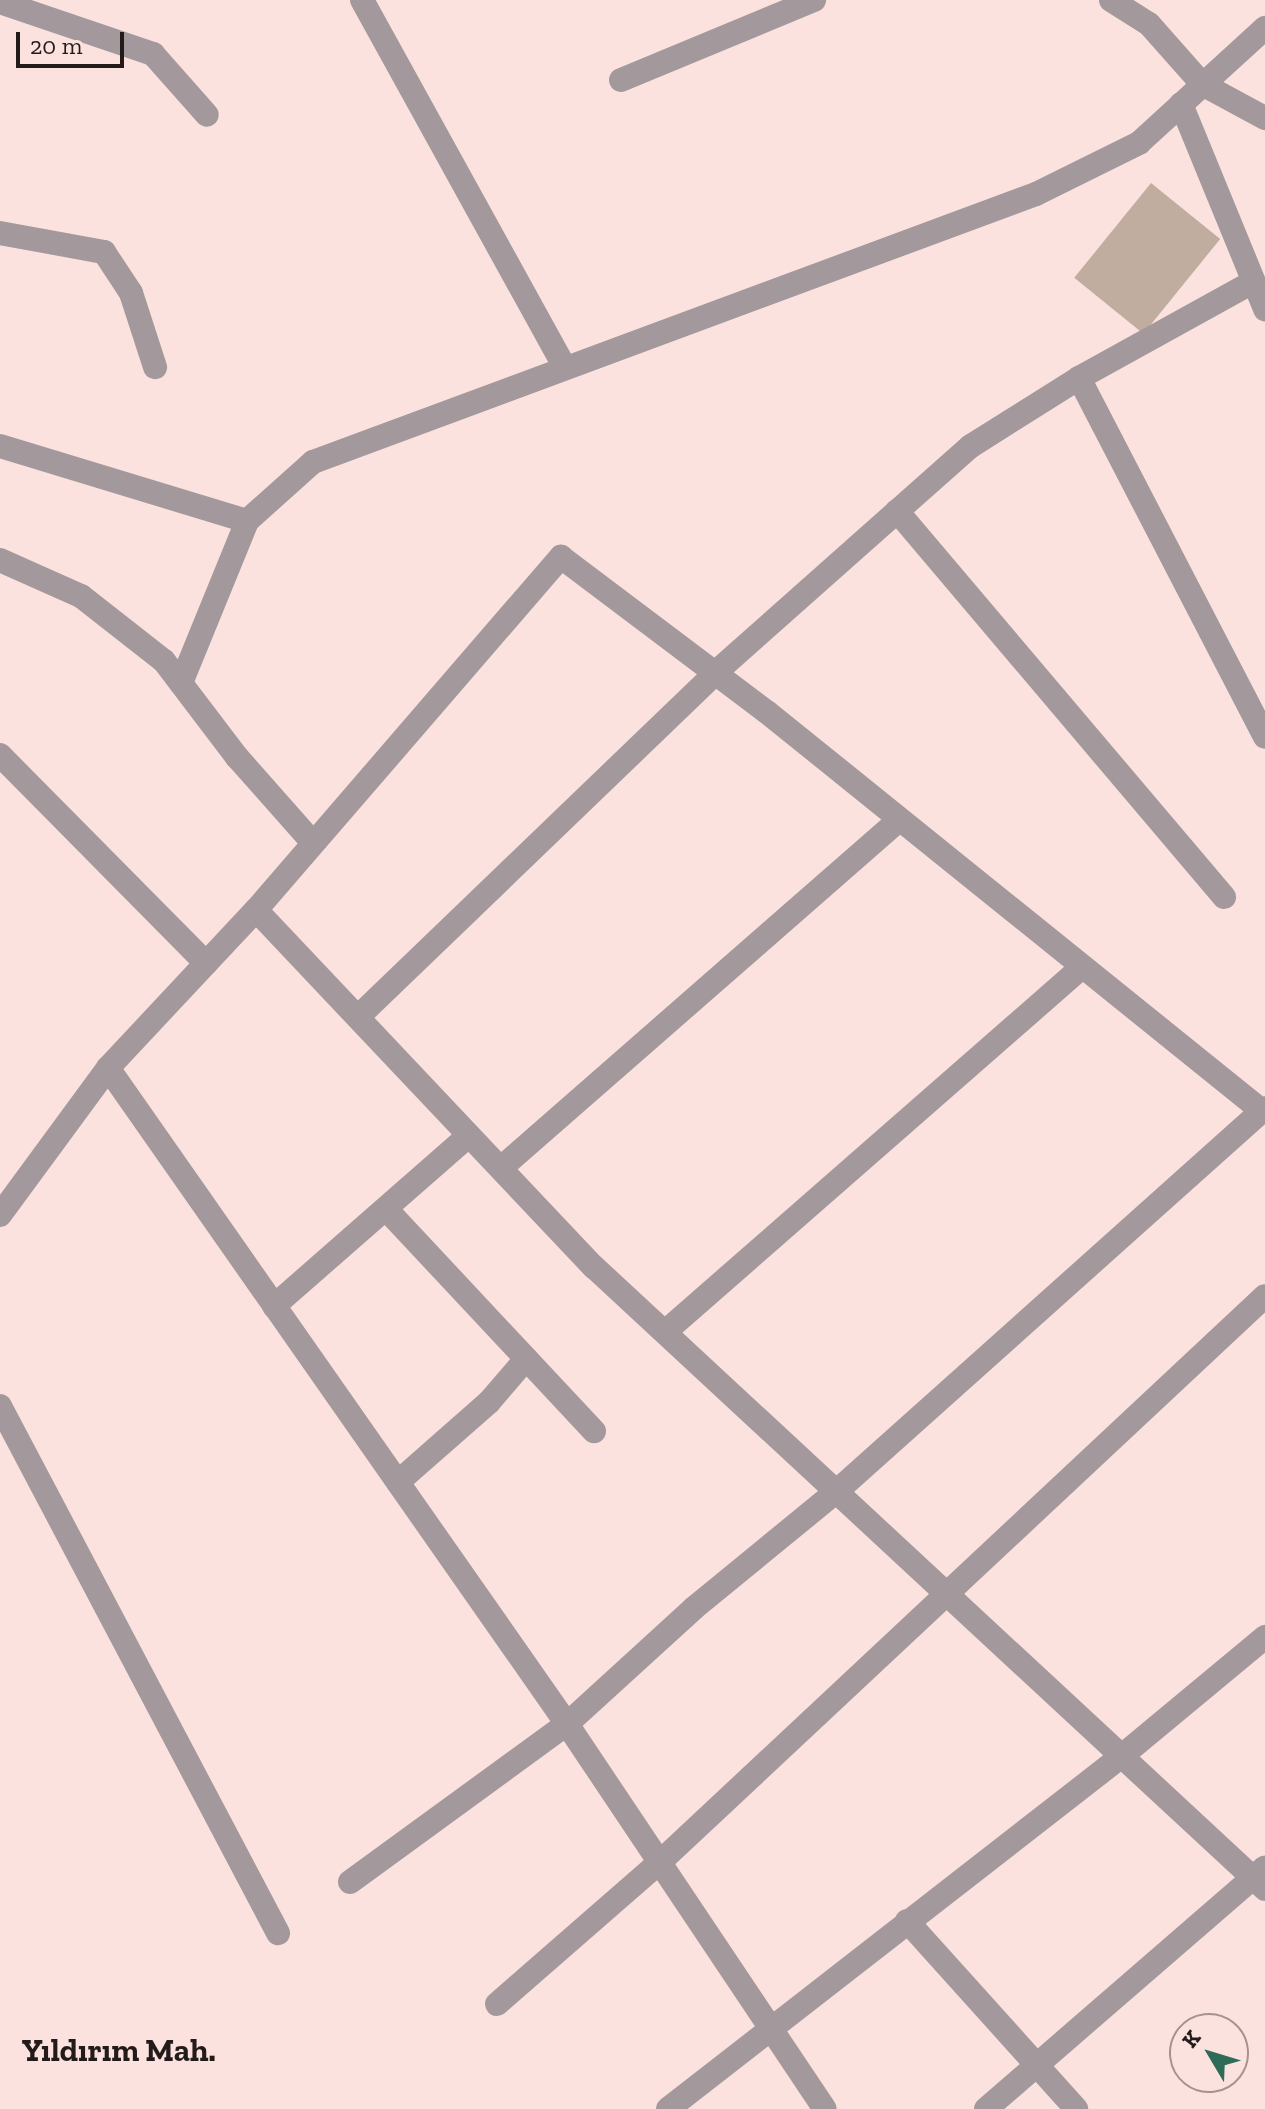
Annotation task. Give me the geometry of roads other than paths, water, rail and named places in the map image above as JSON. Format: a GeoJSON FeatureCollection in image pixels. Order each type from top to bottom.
{"type":"FeatureCollection","features":[{"type":"Feature","properties":{"kind":"street"},"geometry":{"type":"LineString","coordinates":[[362,0],[565,368]]}},
{"type":"Feature","properties":{"kind":"street"},"geometry":{"type":"LineString","coordinates":[[621,80],[814,0]]}},
{"type":"Feature","properties":{"kind":"street"},"geometry":{"type":"LineString","coordinates":[[1111,0],[1149,24],[1202,84],[1265,118]]}},
{"type":"Feature","properties":{"kind":"street"},"geometry":{"type":"LineString","coordinates":[[1142,0],[1149,24]]}},
{"type":"Feature","properties":{"kind":"street"},"geometry":{"type":"LineString","coordinates":[[0,2],[153,54],[207,115]]}},
{"type":"Feature","properties":{"kind":"street"},"geometry":{"type":"LineString","coordinates":[[181,683],[247,521],[313,462],[1036,194],[1139,143],[1265,28]]}},
{"type":"Feature","properties":{"kind":"street"},"geometry":{"type":"LineString","coordinates":[[1181,104],[1265,309]]}},
{"type":"Feature","properties":{"kind":"street"},"geometry":{"type":"LineString","coordinates":[[0,233],[104,252],[131,293],[155,367]]}},
{"type":"Feature","properties":{"kind":"street"},"geometry":{"type":"LineString","coordinates":[[358,1017],[715,673],[971,446],[1079,378],[1253,282]]}},
{"type":"Feature","properties":{"kind":"street"},"geometry":{"type":"LineString","coordinates":[[1079,378],[1265,737]]}},
{"type":"Feature","properties":{"kind":"street"},"geometry":{"type":"LineString","coordinates":[[0,446],[247,521]]}},
{"type":"Feature","properties":{"kind":"street"},"geometry":{"type":"LineString","coordinates":[[897,511],[1224,897]]}},
{"type":"Feature","properties":{"kind":"street"},"geometry":{"type":"LineString","coordinates":[[0,1215],[108,1068],[256,910],[561,557],[715,673],[1081,968],[1264,1110],[837,1491],[694,1608],[567,1724],[350,1882]]}},
{"type":"Feature","properties":{"kind":"street"},"geometry":{"type":"LineString","coordinates":[[0,560],[81,596],[164,661],[313,843]]}},
{"type":"Feature","properties":{"kind":"street"},"geometry":{"type":"LineString","coordinates":[[0,755],[206,963]]}},
{"type":"Feature","properties":{"kind":"street"},"geometry":{"type":"LineString","coordinates":[[501,1168],[899,820]]}},
{"type":"Feature","properties":{"kind":"street"},"geometry":{"type":"LineString","coordinates":[[256,910],[469,1135],[665,1332],[1123,1755],[1261,1877],[986,2109]]}},
{"type":"Feature","properties":{"kind":"street"},"geometry":{"type":"LineString","coordinates":[[665,1332],[1081,968]]}},
{"type":"Feature","properties":{"kind":"street"},"geometry":{"type":"LineString","coordinates":[[108,1068],[567,1724],[825,2109]]}},
{"type":"Feature","properties":{"kind":"street"},"geometry":{"type":"LineString","coordinates":[[274,1306],[469,1135]]}},
{"type":"Feature","properties":{"kind":"street"},"geometry":{"type":"LineString","coordinates":[[387,1210],[594,1431]]}},
{"type":"Feature","properties":{"kind":"street"},"geometry":{"type":"LineString","coordinates":[[497,2004],[660,1862],[1265,1296]]}},
{"type":"Feature","properties":{"kind":"street"},"geometry":{"type":"LineString","coordinates":[[398,1482],[489,1402],[526,1359]]}},
{"type":"Feature","properties":{"kind":"street"},"geometry":{"type":"LineString","coordinates":[[0,1406],[278,1933]]}},
{"type":"Feature","properties":{"kind":"street"},"geometry":{"type":"LineString","coordinates":[[668,2109],[770,2026],[1123,1755],[1265,1637]]}},
{"type":"Feature","properties":{"kind":"street"},"geometry":{"type":"LineString","coordinates":[[907,1921],[1076,2109]]}},
{"type":"Feature","properties":{"kind":"district","name":"Yıldırım Mah."},"geometry":{"type":"Point","coordinates":[119,2050]}}]}
